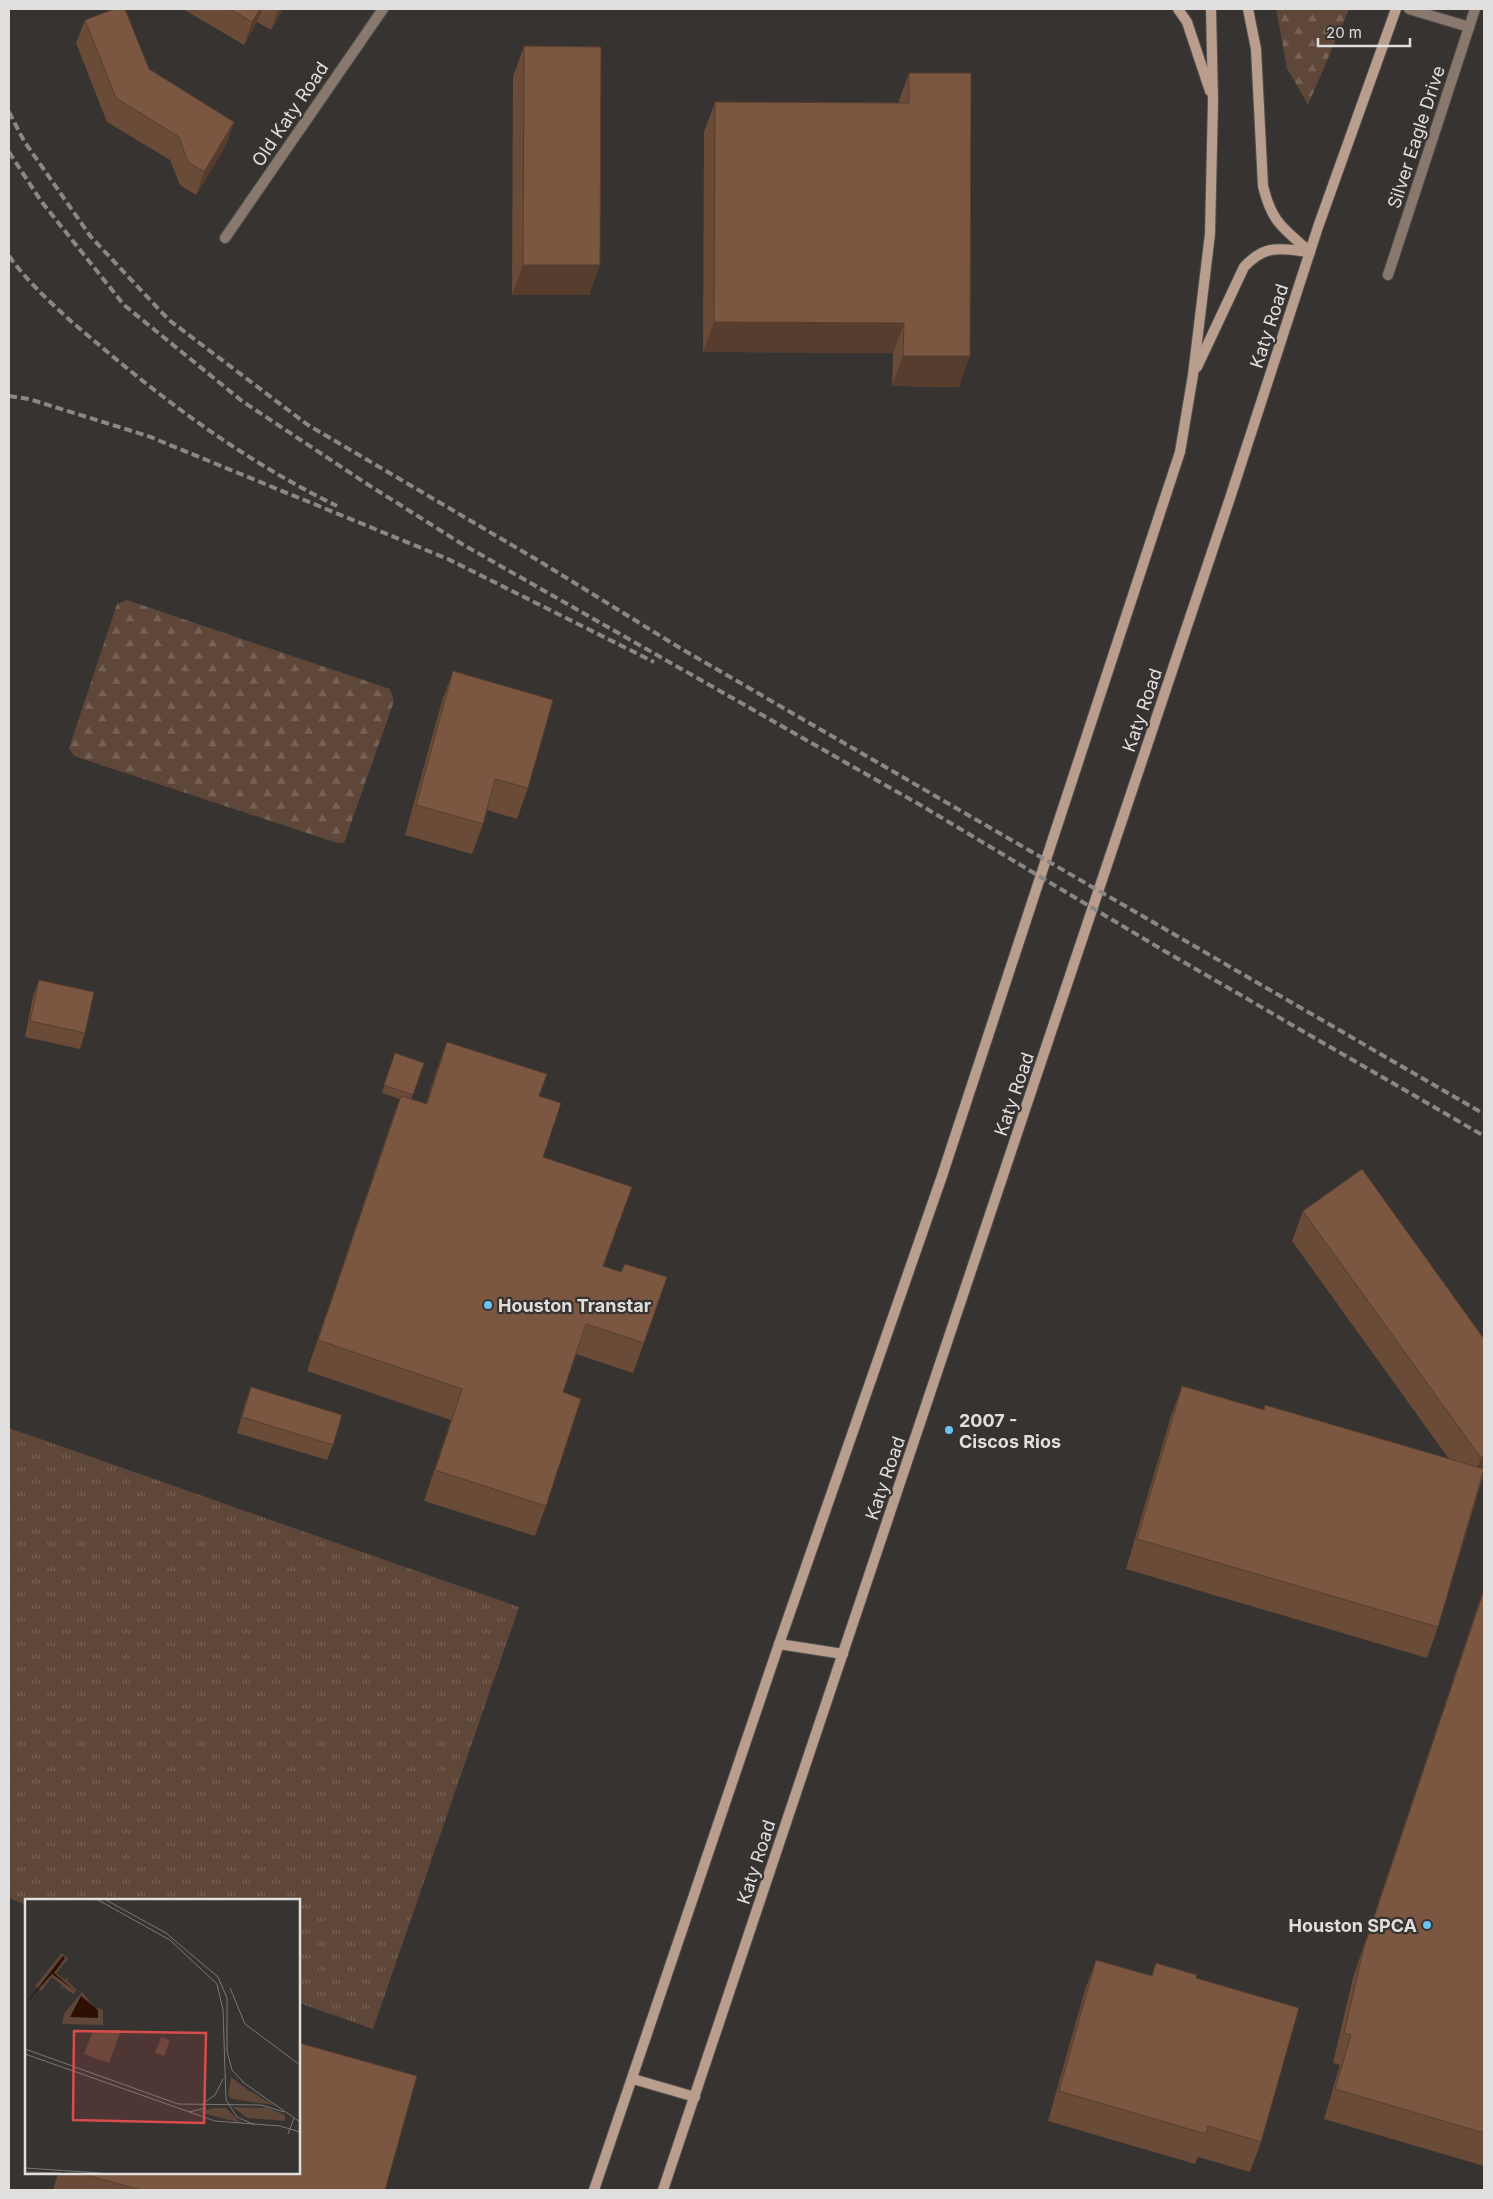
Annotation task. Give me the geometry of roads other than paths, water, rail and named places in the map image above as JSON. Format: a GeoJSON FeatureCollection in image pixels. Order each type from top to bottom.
{"type":"FeatureCollection","features":[{"type":"Feature","properties":{"kind":"main road"},"geometry":{"type":"LineString","coordinates":[[1178,9],[1187,22],[1213,101]]}},
{"type":"Feature","properties":{"kind":"main road"},"geometry":{"type":"LineString","coordinates":[[594,2190],[779,1644],[939,1185],[1180,452],[1193,375],[1210,234],[1213,101],[1211,9]]}},
{"type":"Feature","properties":{"kind":"main road"},"geometry":{"type":"LineString","coordinates":[[1248,9],[1256,49],[1263,186],[1269,208],[1280,226],[1310,252]]}},
{"type":"Feature","properties":{"kind":"main road","name":"Katy Road"},"geometry":{"type":"LineString","coordinates":[[663,2190],[1227,508],[1310,252],[1396,9]]}},
{"type":"Feature","properties":{"kind":"main road"},"geometry":{"type":"LineString","coordinates":[[1193,375],[1244,266],[1254,255],[1272,248],[1310,252]]}},
{"type":"Feature","properties":{"kind":"main road"},"geometry":{"type":"LineString","coordinates":[[779,1644],[843,1654]]}},
{"type":"Feature","properties":{"kind":"main road"},"geometry":{"type":"LineString","coordinates":[[633,2079],[695,2096]]}},
{"type":"Feature","properties":{"kind":"street","name":"Old Katy Road"},"geometry":{"type":"LineString","coordinates":[[225,238],[383,9]]}},
{"type":"Feature","properties":{"kind":"street"},"geometry":{"type":"LineString","coordinates":[[1409,9],[1469,27]]}},
{"type":"Feature","properties":{"kind":"street","name":"Silver Eagle Drive"},"geometry":{"type":"LineString","coordinates":[[1388,275],[1475,9]]}},
{"type":"Feature","properties":{"kind":"railway"},"geometry":{"type":"LineString","coordinates":[[9,112],[24,141],[91,237],[169,320],[308,425],[539,561],[680,648],[1484,1114]]}},
{"type":"Feature","properties":{"kind":"railway"},"geometry":{"type":"LineString","coordinates":[[9,152],[41,201],[124,305],[242,401],[462,544],[922,806],[1161,949],[1484,1136]]}},
{"type":"Feature","properties":{"kind":"railway"},"geometry":{"type":"LineString","coordinates":[[9,256],[39,291],[63,314],[154,390],[242,452],[304,489],[337,506]]}},
{"type":"Feature","properties":{"kind":"railway"},"geometry":{"type":"LineString","coordinates":[[9,396],[29,399],[148,436],[448,559],[654,662]]}},
{"type":"Feature","properties":{"kind":"place","name":"Houston Transtar"},"geometry":{"type":"Point","coordinates":[488,1305]}},
{"type":"Feature","properties":{"kind":"place","name":"2007 - Ciscos Rios"},"geometry":{"type":"Point","coordinates":[949,1430]}},
{"type":"Feature","properties":{"kind":"place","name":"Houston SPCA"},"geometry":{"type":"Point","coordinates":[1427,1925]}}]}
